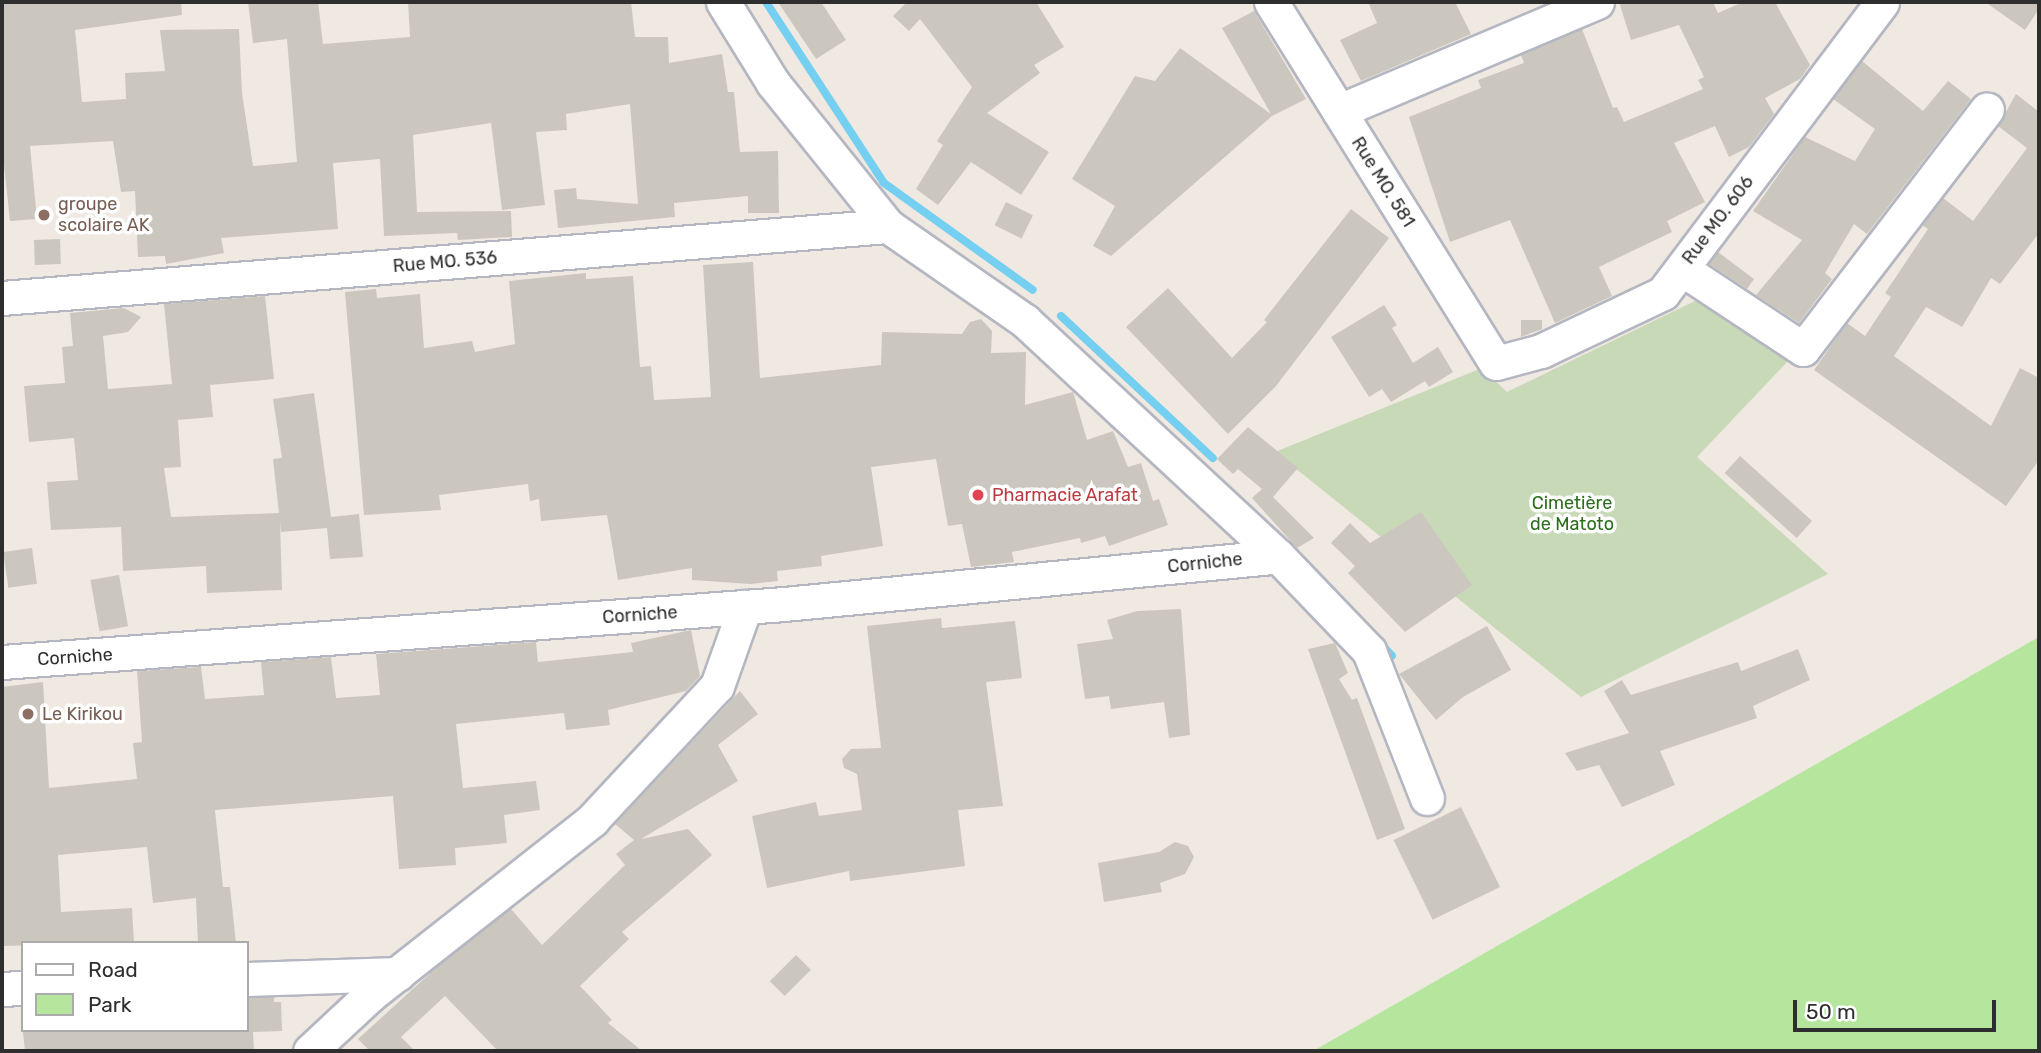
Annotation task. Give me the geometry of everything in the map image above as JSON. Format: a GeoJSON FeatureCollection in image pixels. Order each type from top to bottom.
{"type":"FeatureCollection","features":[{"type":"Feature","properties":{"kind":"street"},"geometry":{"type":"LineString","coordinates":[[723,2],[774,83],[888,226],[956,269],[1026,321],[1278,556],[1369,651],[1427,798]]}},
{"type":"Feature","properties":{"kind":"street","name":"Rue MO. 581"},"geometry":{"type":"LineString","coordinates":[[1271,2],[1496,363]]}},
{"type":"Feature","properties":{"kind":"street"},"geometry":{"type":"LineString","coordinates":[[1339,111],[1597,2]]}},
{"type":"Feature","properties":{"kind":"street","name":"Rue MO. 606"},"geometry":{"type":"LineString","coordinates":[[1496,363],[1541,351],[1663,293],[1882,2]]}},
{"type":"Feature","properties":{"kind":"street"},"geometry":{"type":"LineString","coordinates":[[1682,269],[1803,349],[1987,109]]}},
{"type":"Feature","properties":{"kind":"street","name":"Rue MO. 536"},"geometry":{"type":"LineString","coordinates":[[2,298],[888,226]]}},
{"type":"Feature","properties":{"kind":"street","name":"Corniche"},"geometry":{"type":"LineString","coordinates":[[2,662],[746,607],[1278,556]]}},
{"type":"Feature","properties":{"kind":"street"},"geometry":{"type":"LineString","coordinates":[[310,1051],[398,974],[592,820],[717,686],[746,607]]}},
{"type":"Feature","properties":{"kind":"street"},"geometry":{"type":"LineString","coordinates":[[248,979],[398,974]]}},
{"type":"Feature","properties":{"kind":"street"},"geometry":{"type":"LineString","coordinates":[[2,989],[21,988]]}},
{"type":"Feature","properties":{"kind":"green space","name":"Cimetière de Matoto"},"geometry":{"type":"Polygon","coordinates":[[[1699,299],[1791,358],[1697,457],[1828,574],[1581,697],[1275,452],[1482,368],[1507,392],[1699,299]]]}},
{"type":"Feature","properties":{"kind":"green space"},"geometry":{"type":"Polygon","coordinates":[[[2039,637],[2039,1051],[1313,1051],[2039,637]]]}},
{"type":"Feature","properties":{"kind":"building"},"geometry":{"type":"Polygon","coordinates":[[[2,2],[181,2],[182,15],[75,30],[82,102],[126,99],[125,73],[165,71],[160,30],[239,29],[242,93],[253,166],[297,162],[287,39],[253,43],[248,2],[318,2],[323,44],[410,37],[408,2],[631,2],[635,37],[668,37],[669,63],[722,54],[728,92],[734,92],[740,152],[778,151],[779,213],[748,213],[748,196],[674,203],[675,217],[558,228],[554,190],[576,188],[577,199],[638,204],[630,104],[566,114],[567,130],[536,132],[545,205],[502,210],[491,123],[413,135],[417,212],[511,211],[512,237],[458,240],[457,233],[384,236],[380,159],[333,163],[338,229],[221,238],[224,253],[166,264],[165,256],[138,257],[135,191],[121,192],[113,141],[30,146],[37,219],[10,221],[2,146],[2,2]]]}},
{"type":"Feature","properties":{"kind":"building"},"geometry":{"type":"Polygon","coordinates":[[[778,2],[821,2],[846,40],[816,59],[778,2]]]}},
{"type":"Feature","properties":{"kind":"building"},"geometry":{"type":"Polygon","coordinates":[[[907,2],[1036,2],[1064,47],[1034,65],[1040,73],[987,113],[1049,152],[1021,195],[971,162],[938,205],[916,189],[943,145],[937,141],[972,87],[920,19],[909,31],[893,16],[907,2]]]}},
{"type":"Feature","properties":{"kind":"building"},"geometry":{"type":"Polygon","coordinates":[[[1368,2],[1455,2],[1471,34],[1361,81],[1340,40],[1377,23],[1368,2]]]}},
{"type":"Feature","properties":{"kind":"building"},"geometry":{"type":"Polygon","coordinates":[[[1619,2],[1713,2],[1718,13],[1743,2],[1775,2],[1810,65],[1800,79],[1765,98],[1774,114],[1749,147],[1729,157],[1715,126],[1674,143],[1705,202],[1667,221],[1672,232],[1599,267],[1612,296],[1555,323],[1510,220],[1450,242],[1409,117],[1481,88],[1478,80],[1524,63],[1521,55],[1582,29],[1613,108],[1617,107],[1624,122],[1703,89],[1698,80],[1704,77],[1679,25],[1631,40],[1619,2]]]}},
{"type":"Feature","properties":{"kind":"building"},"geometry":{"type":"Polygon","coordinates":[[[1985,2],[2039,2],[2039,9],[2025,30],[1985,2]]]}},
{"type":"Feature","properties":{"kind":"building"},"geometry":{"type":"Polygon","coordinates":[[[1254,11],[1306,99],[1272,116],[1111,256],[1093,246],[1115,206],[1072,179],[1135,76],[1155,81],[1180,48],[1271,114],[1222,28],[1254,11]]]}},
{"type":"Feature","properties":{"kind":"building"},"geometry":{"type":"Polygon","coordinates":[[[1862,61],[1923,111],[1948,81],[1971,99],[1867,234],[1854,224],[1825,273],[1832,279],[1799,323],[1756,295],[1802,240],[1753,211],[1805,137],[1855,161],[1875,129],[1833,99],[1862,61]]]}},
{"type":"Feature","properties":{"kind":"building"},"geometry":{"type":"Polygon","coordinates":[[[2016,94],[2039,112],[2039,233],[2000,284],[1991,278],[1962,327],[1926,307],[1894,356],[1991,426],[2020,368],[2039,378],[2039,460],[2006,506],[1814,370],[1847,323],[1865,336],[1891,297],[1885,293],[1928,229],[1922,225],[1943,198],[1973,221],[2027,148],[1998,126],[2016,94]]]}},
{"type":"Feature","properties":{"kind":"building"},"geometry":{"type":"Polygon","coordinates":[[[1006,202],[1033,215],[1022,239],[995,225],[1006,202]]]}},
{"type":"Feature","properties":{"kind":"building"},"geometry":{"type":"Polygon","coordinates":[[[1351,209],[1389,238],[1276,386],[1228,434],[1126,327],[1168,288],[1232,358],[1267,322],[1264,320],[1351,209]]]}},
{"type":"Feature","properties":{"kind":"building"},"geometry":{"type":"Polygon","coordinates":[[[60,239],[61,264],[35,265],[34,240],[60,239]]]}},
{"type":"Feature","properties":{"kind":"building"},"geometry":{"type":"Polygon","coordinates":[[[1718,252],[1754,279],[1747,289],[1709,264],[1718,252]]]}},
{"type":"Feature","properties":{"kind":"building"},"geometry":{"type":"Polygon","coordinates":[[[753,262],[760,378],[881,365],[882,332],[962,334],[970,322],[981,319],[992,331],[991,353],[1026,352],[1025,405],[1073,392],[1087,440],[1113,431],[1128,467],[1141,463],[1153,501],[1159,499],[1168,525],[1109,546],[1105,536],[1081,543],[1080,538],[1012,552],[1014,562],[971,567],[962,524],[948,526],[936,459],[871,467],[883,546],[821,556],[822,566],[777,571],[778,581],[750,584],[692,580],[692,568],[618,580],[607,515],[541,521],[539,499],[530,501],[528,484],[439,495],[441,510],[364,515],[345,292],[376,289],[377,298],[420,294],[424,348],[472,341],[475,352],[515,344],[509,281],[586,273],[586,279],[633,276],[640,367],[651,366],[654,400],[711,397],[703,265],[753,262]]]}},
{"type":"Feature","properties":{"kind":"building"},"geometry":{"type":"Polygon","coordinates":[[[265,296],[274,379],[210,385],[213,417],[178,420],[181,467],[164,468],[171,517],[279,513],[273,459],[282,458],[273,399],[314,393],[331,517],[359,514],[363,557],[330,559],[327,528],[281,532],[280,522],[282,590],[207,593],[206,566],[123,571],[121,527],[51,530],[47,482],[78,480],[74,438],[29,442],[24,386],[65,383],[62,347],[73,346],[70,313],[124,308],[141,317],[128,332],[103,336],[108,389],[172,384],[164,304],[265,296]]]}},
{"type":"Feature","properties":{"kind":"building"},"geometry":{"type":"Polygon","coordinates":[[[1384,305],[1397,325],[1392,328],[1413,363],[1438,347],[1453,372],[1429,387],[1425,381],[1391,402],[1382,389],[1369,397],[1331,337],[1384,305]]]}},
{"type":"Feature","properties":{"kind":"building"},"geometry":{"type":"Polygon","coordinates":[[[1521,320],[1542,320],[1542,329],[1521,337],[1521,320]]]}},
{"type":"Feature","properties":{"kind":"building"},"geometry":{"type":"Polygon","coordinates":[[[1248,427],[1298,468],[1273,497],[1314,538],[1297,548],[1252,498],[1262,489],[1238,469],[1233,474],[1217,459],[1248,427]]]}},
{"type":"Feature","properties":{"kind":"building"},"geometry":{"type":"Polygon","coordinates":[[[1740,456],[1812,521],[1797,538],[1725,473],[1740,456]]]}},
{"type":"Feature","properties":{"kind":"building"},"geometry":{"type":"Polygon","coordinates":[[[1421,512],[1472,585],[1405,632],[1348,573],[1355,566],[1331,543],[1350,523],[1370,543],[1421,512]]]}},
{"type":"Feature","properties":{"kind":"building"},"geometry":{"type":"Polygon","coordinates":[[[32,548],[37,584],[8,588],[3,552],[32,548]]]}},
{"type":"Feature","properties":{"kind":"building"},"geometry":{"type":"Polygon","coordinates":[[[119,575],[128,626],[99,631],[90,580],[119,575]]]}},
{"type":"Feature","properties":{"kind":"building"},"geometry":{"type":"Polygon","coordinates":[[[1181,609],[1190,735],[1169,738],[1164,702],[1111,709],[1109,696],[1085,699],[1077,644],[1113,639],[1107,620],[1137,611],[1181,609]]]}},
{"type":"Feature","properties":{"kind":"building"},"geometry":{"type":"Polygon","coordinates":[[[941,618],[942,628],[1015,621],[1022,678],[986,682],[1003,806],[958,810],[965,866],[850,881],[849,871],[767,888],[752,816],[816,802],[819,816],[862,810],[857,774],[844,768],[842,759],[851,749],[881,748],[867,626],[941,618]]]}},
{"type":"Feature","properties":{"kind":"building"},"geometry":{"type":"Polygon","coordinates":[[[1487,626],[1511,670],[1463,697],[1436,720],[1399,674],[1487,626]]]}},
{"type":"Feature","properties":{"kind":"building"},"geometry":{"type":"Polygon","coordinates":[[[691,630],[700,676],[686,691],[608,710],[610,725],[566,730],[564,713],[456,724],[463,788],[536,781],[540,810],[504,815],[507,843],[455,848],[456,865],[399,869],[393,796],[215,810],[223,887],[230,887],[236,941],[198,941],[196,898],[153,903],[147,847],[58,855],[61,912],[132,908],[134,941],[21,941],[21,946],[2,946],[2,687],[43,682],[49,788],[137,779],[133,743],[142,742],[137,671],[201,667],[205,699],[264,695],[261,662],[331,657],[336,698],[380,695],[376,654],[536,642],[538,662],[633,652],[631,643],[691,630]]]}},
{"type":"Feature","properties":{"kind":"building"},"geometry":{"type":"Polygon","coordinates":[[[1335,643],[1348,673],[1339,679],[1352,700],[1357,698],[1405,829],[1377,840],[1308,649],[1335,643]]]}},
{"type":"Feature","properties":{"kind":"building"},"geometry":{"type":"Polygon","coordinates":[[[1798,649],[1810,680],[1753,706],[1757,718],[1660,751],[1675,785],[1622,807],[1599,765],[1577,771],[1565,753],[1629,733],[1604,691],[1622,680],[1631,695],[1738,662],[1741,671],[1798,649]]]}},
{"type":"Feature","properties":{"kind":"building"},"geometry":{"type":"Polygon","coordinates":[[[740,691],[758,714],[718,745],[738,781],[641,839],[688,829],[712,855],[622,932],[629,939],[580,986],[612,1020],[608,1023],[642,1051],[498,1051],[445,996],[401,1037],[415,1051],[370,1051],[358,1039],[437,967],[511,909],[542,945],[625,865],[616,854],[634,840],[615,824],[740,691]]]}},
{"type":"Feature","properties":{"kind":"building"},"geometry":{"type":"Polygon","coordinates":[[[1461,807],[1500,887],[1433,920],[1394,840],[1461,807]]]}},
{"type":"Feature","properties":{"kind":"building"},"geometry":{"type":"Polygon","coordinates":[[[1175,842],[1188,846],[1194,857],[1185,874],[1160,883],[1162,892],[1104,902],[1098,863],[1159,852],[1175,842]]]}},
{"type":"Feature","properties":{"kind":"building"},"geometry":{"type":"Polygon","coordinates":[[[796,955],[811,970],[785,996],[770,981],[796,955]]]}},
{"type":"Feature","properties":{"kind":"building"},"geometry":{"type":"Polygon","coordinates":[[[274,997],[274,1002],[281,1002],[282,1031],[253,1032],[254,1051],[25,1051],[23,1032],[248,1032],[248,998],[274,997]]]}},
{"type":"Feature","properties":{"kind":"waterway"},"geometry":{"type":"LineString","coordinates":[[766,2],[884,183],[1033,290]]}},
{"type":"Feature","properties":{"kind":"waterway"},"geometry":{"type":"LineString","coordinates":[[1061,316],[1213,458]]}},
{"type":"Feature","properties":{"kind":"waterway"},"geometry":{"type":"LineString","coordinates":[[1381,644],[1392,656]]}},
{"type":"Feature","properties":{"kind":"place","name":"groupe scolaire AK"},"geometry":{"type":"Point","coordinates":[44,215]}},
{"type":"Feature","properties":{"kind":"place","name":"Pharmacie Arafat"},"geometry":{"type":"Point","coordinates":[978,495]}},
{"type":"Feature","properties":{"kind":"place","name":"Le Kirikou"},"geometry":{"type":"Point","coordinates":[28,714]}}]}
